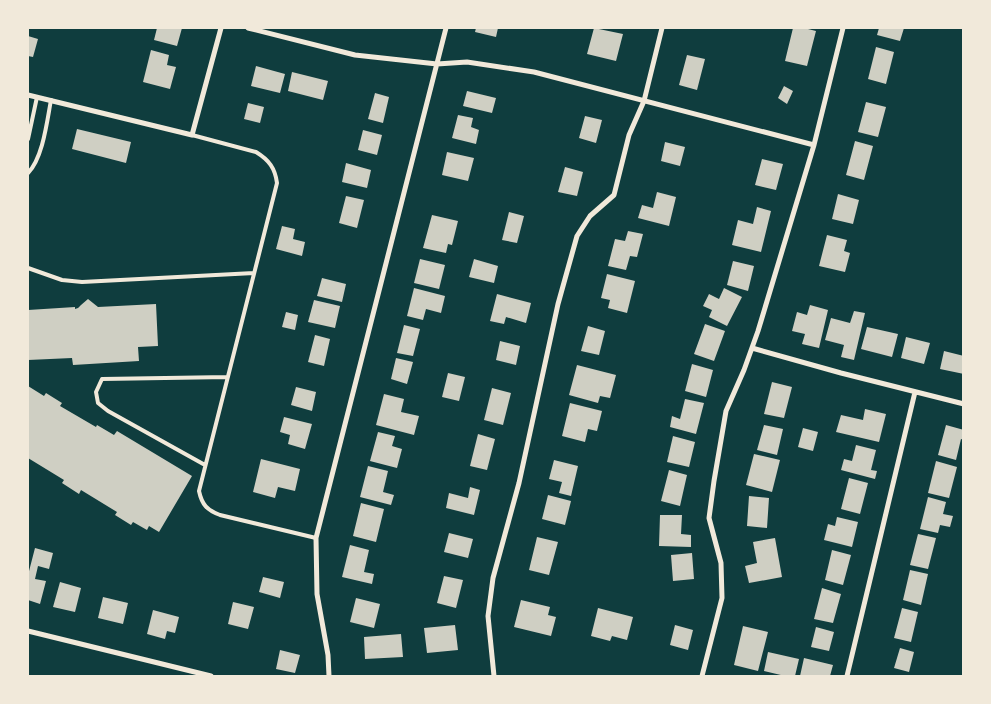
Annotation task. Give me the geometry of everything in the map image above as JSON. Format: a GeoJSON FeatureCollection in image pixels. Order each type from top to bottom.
{"type":"FeatureCollection","features":[{"type":"Feature","properties":{"kind":"street"},"geometry":{"type":"LineString","coordinates":[[28,95],[192,135],[221,28]]}},
{"type":"Feature","properties":{"kind":"street"},"geometry":{"type":"LineString","coordinates":[[248,28],[355,55],[437,64],[467,62],[534,72],[814,145]]}},
{"type":"Feature","properties":{"kind":"street"},"geometry":{"type":"LineString","coordinates":[[329,676],[328,655],[317,594],[316,538],[446,28]]}},
{"type":"Feature","properties":{"kind":"street"},"geometry":{"type":"LineString","coordinates":[[494,676],[488,616],[493,578],[519,483],[558,304],[577,236],[590,216],[614,195],[629,135],[644,101],[662,28]]}},
{"type":"Feature","properties":{"kind":"street"},"geometry":{"type":"LineString","coordinates":[[702,676],[722,598],[721,563],[709,518],[726,410],[744,370],[761,322],[814,145],[843,28]]}},
{"type":"Feature","properties":{"kind":"street"},"geometry":{"type":"LineString","coordinates":[[752,348],[964,404]]}},
{"type":"Feature","properties":{"kind":"street"},"geometry":{"type":"LineString","coordinates":[[846,676],[915,392]]}},
{"type":"Feature","properties":{"kind":"street"},"geometry":{"type":"LineString","coordinates":[[28,631],[211,676]]}},
{"type":"Feature","properties":{"kind":"lane"},"geometry":{"type":"LineString","coordinates":[[28,139],[36,97]]}},
{"type":"Feature","properties":{"kind":"lane"},"geometry":{"type":"LineString","coordinates":[[28,173],[40,153],[52,100]]}},
{"type":"Feature","properties":{"kind":"lane"},"geometry":{"type":"LineString","coordinates":[[192,135],[256,152],[265,157],[271,164],[277,183],[198,491],[200,499],[212,512],[220,515],[316,538]]}},
{"type":"Feature","properties":{"kind":"lane"},"geometry":{"type":"LineString","coordinates":[[28,268],[62,280],[82,282],[254,273]]}},
{"type":"Feature","properties":{"kind":"lane"},"geometry":{"type":"LineString","coordinates":[[205,466],[108,411],[98,403],[96,392],[102,379],[228,377]]}},
{"type":"Feature","properties":{"kind":"building"},"geometry":{"type":"Polygon","coordinates":[[[157,28],[182,28],[177,46],[154,40],[157,28]]]}},
{"type":"Feature","properties":{"kind":"building"},"geometry":{"type":"Polygon","coordinates":[[[476,28],[498,28],[496,37],[475,32],[476,28]]]}},
{"type":"Feature","properties":{"kind":"building"},"geometry":{"type":"Polygon","coordinates":[[[594,28],[623,34],[616,61],[587,54],[594,28]]]}},
{"type":"Feature","properties":{"kind":"building"},"geometry":{"type":"Polygon","coordinates":[[[793,28],[816,31],[807,66],[785,61],[793,28]]]}},
{"type":"Feature","properties":{"kind":"building"},"geometry":{"type":"Polygon","coordinates":[[[879,28],[904,28],[900,41],[877,35],[879,28]]]}},
{"type":"Feature","properties":{"kind":"building"},"geometry":{"type":"Polygon","coordinates":[[[28,36],[38,39],[33,57],[28,56],[28,36]]]}},
{"type":"Feature","properties":{"kind":"building"},"geometry":{"type":"Polygon","coordinates":[[[876,47],[894,52],[886,84],[868,79],[876,47]]]}},
{"type":"Feature","properties":{"kind":"building"},"geometry":{"type":"Polygon","coordinates":[[[151,50],[169,55],[167,65],[176,67],[170,89],[143,82],[151,50]]]}},
{"type":"Feature","properties":{"kind":"building"},"geometry":{"type":"Polygon","coordinates":[[[687,55],[705,59],[697,90],[679,85],[687,55]]]}},
{"type":"Feature","properties":{"kind":"building"},"geometry":{"type":"Polygon","coordinates":[[[256,66],[285,74],[280,93],[251,86],[256,66]]]}},
{"type":"Feature","properties":{"kind":"building"},"geometry":{"type":"Polygon","coordinates":[[[292,72],[328,81],[323,100],[288,91],[292,72]]]}},
{"type":"Feature","properties":{"kind":"building"},"geometry":{"type":"Polygon","coordinates":[[[784,86],[793,91],[787,104],[778,98],[784,86]]]}},
{"type":"Feature","properties":{"kind":"building"},"geometry":{"type":"Polygon","coordinates":[[[467,91],[496,98],[492,113],[463,106],[467,91]]]}},
{"type":"Feature","properties":{"kind":"building"},"geometry":{"type":"Polygon","coordinates":[[[375,93],[389,97],[383,123],[368,119],[375,93]]]}},
{"type":"Feature","properties":{"kind":"building"},"geometry":{"type":"Polygon","coordinates":[[[866,102],[886,107],[878,137],[858,132],[866,102]]]}},
{"type":"Feature","properties":{"kind":"building"},"geometry":{"type":"Polygon","coordinates":[[[248,103],[264,107],[260,123],[244,119],[248,103]]]}},
{"type":"Feature","properties":{"kind":"building"},"geometry":{"type":"Polygon","coordinates":[[[458,115],[473,118],[471,127],[479,130],[476,144],[452,138],[458,115]]]}},
{"type":"Feature","properties":{"kind":"building"},"geometry":{"type":"Polygon","coordinates":[[[585,116],[602,120],[596,143],[579,138],[585,116]]]}},
{"type":"Feature","properties":{"kind":"building"},"geometry":{"type":"Polygon","coordinates":[[[77,129],[131,142],[126,163],[72,149],[77,129]]]}},
{"type":"Feature","properties":{"kind":"building"},"geometry":{"type":"Polygon","coordinates":[[[363,130],[382,135],[377,155],[358,150],[363,130]]]}},
{"type":"Feature","properties":{"kind":"building"},"geometry":{"type":"Polygon","coordinates":[[[855,141],[873,146],[864,180],[846,175],[855,141]]]}},
{"type":"Feature","properties":{"kind":"building"},"geometry":{"type":"Polygon","coordinates":[[[665,142],[685,147],[680,166],[661,161],[665,142]]]}},
{"type":"Feature","properties":{"kind":"building"},"geometry":{"type":"Polygon","coordinates":[[[447,152],[474,158],[468,181],[442,175],[447,152]]]}},
{"type":"Feature","properties":{"kind":"building"},"geometry":{"type":"Polygon","coordinates":[[[762,159],[783,164],[776,190],[755,185],[762,159]]]}},
{"type":"Feature","properties":{"kind":"building"},"geometry":{"type":"Polygon","coordinates":[[[346,163],[371,170],[367,188],[342,182],[346,163]]]}},
{"type":"Feature","properties":{"kind":"building"},"geometry":{"type":"Polygon","coordinates":[[[565,167],[583,172],[577,196],[558,192],[565,167]]]}},
{"type":"Feature","properties":{"kind":"building"},"geometry":{"type":"Polygon","coordinates":[[[657,192],[676,197],[669,226],[638,218],[642,205],[653,208],[657,192]]]}},
{"type":"Feature","properties":{"kind":"building"},"geometry":{"type":"Polygon","coordinates":[[[838,194],[859,200],[853,224],[832,219],[838,194]]]}},
{"type":"Feature","properties":{"kind":"building"},"geometry":{"type":"Polygon","coordinates":[[[346,196],[364,200],[357,228],[339,223],[346,196]]]}},
{"type":"Feature","properties":{"kind":"building"},"geometry":{"type":"Polygon","coordinates":[[[757,207],[771,211],[761,252],[732,245],[738,220],[753,224],[757,207]]]}},
{"type":"Feature","properties":{"kind":"building"},"geometry":{"type":"Polygon","coordinates":[[[509,212],[524,216],[517,243],[502,240],[509,212]]]}},
{"type":"Feature","properties":{"kind":"building"},"geometry":{"type":"Polygon","coordinates":[[[432,215],[458,221],[452,245],[448,244],[446,253],[423,248],[432,215]]]}},
{"type":"Feature","properties":{"kind":"building"},"geometry":{"type":"Polygon","coordinates":[[[282,226],[295,229],[293,239],[305,242],[302,256],[276,249],[282,226]]]}},
{"type":"Feature","properties":{"kind":"building"},"geometry":{"type":"Polygon","coordinates":[[[628,231],[643,234],[637,257],[630,256],[626,270],[608,266],[615,239],[625,241],[628,231]]]}},
{"type":"Feature","properties":{"kind":"building"},"geometry":{"type":"Polygon","coordinates":[[[827,235],[847,240],[844,251],[850,253],[845,272],[819,266],[827,235]]]}},
{"type":"Feature","properties":{"kind":"building"},"geometry":{"type":"Polygon","coordinates":[[[420,259],[445,265],[439,289],[414,283],[420,259]]]}},
{"type":"Feature","properties":{"kind":"building"},"geometry":{"type":"Polygon","coordinates":[[[474,259],[498,266],[494,283],[469,277],[474,259]]]}},
{"type":"Feature","properties":{"kind":"building"},"geometry":{"type":"Polygon","coordinates":[[[733,261],[754,266],[748,291],[727,285],[733,261]]]}},
{"type":"Feature","properties":{"kind":"building"},"geometry":{"type":"Polygon","coordinates":[[[607,274],[635,281],[627,313],[608,308],[610,300],[601,298],[607,274]]]}},
{"type":"Feature","properties":{"kind":"building"},"geometry":{"type":"Polygon","coordinates":[[[322,278],[346,284],[342,302],[317,296],[322,278]]]}},
{"type":"Feature","properties":{"kind":"building"},"geometry":{"type":"Polygon","coordinates":[[[414,288],[445,296],[441,313],[426,309],[423,320],[407,316],[414,288]]]}},
{"type":"Feature","properties":{"kind":"building"},"geometry":{"type":"Polygon","coordinates":[[[724,288],[742,297],[727,326],[709,317],[712,310],[703,306],[709,294],[719,299],[724,288]]]}},
{"type":"Feature","properties":{"kind":"building"},"geometry":{"type":"Polygon","coordinates":[[[497,294],[531,303],[526,323],[506,317],[504,324],[490,321],[497,294]]]}},
{"type":"Feature","properties":{"kind":"building"},"geometry":{"type":"Polygon","coordinates":[[[88,299],[98,307],[156,304],[158,346],[138,347],[139,361],[73,365],[72,358],[28,360],[28,310],[75,307],[75,309],[88,299]]]}},
{"type":"Feature","properties":{"kind":"building"},"geometry":{"type":"Polygon","coordinates":[[[314,300],[340,306],[335,328],[308,322],[314,300]]]}},
{"type":"Feature","properties":{"kind":"building"},"geometry":{"type":"Polygon","coordinates":[[[810,305],[828,310],[819,348],[802,344],[805,334],[792,331],[797,312],[807,315],[810,305]]]}},
{"type":"Feature","properties":{"kind":"building"},"geometry":{"type":"Polygon","coordinates":[[[854,311],[865,313],[854,360],[841,357],[844,345],[825,340],[831,318],[850,323],[854,311]]]}},
{"type":"Feature","properties":{"kind":"building"},"geometry":{"type":"Polygon","coordinates":[[[286,312],[298,315],[295,330],[282,327],[286,312]]]}},
{"type":"Feature","properties":{"kind":"building"},"geometry":{"type":"Polygon","coordinates":[[[705,324],[725,331],[714,361],[694,354],[705,324]]]}},
{"type":"Feature","properties":{"kind":"building"},"geometry":{"type":"Polygon","coordinates":[[[404,325],[420,329],[413,356],[397,353],[404,325]]]}},
{"type":"Feature","properties":{"kind":"building"},"geometry":{"type":"Polygon","coordinates":[[[588,326],[605,331],[599,355],[581,351],[588,326]]]}},
{"type":"Feature","properties":{"kind":"building"},"geometry":{"type":"Polygon","coordinates":[[[867,327],[898,334],[892,357],[861,349],[867,327]]]}},
{"type":"Feature","properties":{"kind":"building"},"geometry":{"type":"Polygon","coordinates":[[[315,335],[330,339],[324,366],[308,362],[315,335]]]}},
{"type":"Feature","properties":{"kind":"building"},"geometry":{"type":"Polygon","coordinates":[[[906,337],[930,343],[924,364],[901,358],[906,337]]]}},
{"type":"Feature","properties":{"kind":"building"},"geometry":{"type":"Polygon","coordinates":[[[500,341],[520,346],[516,365],[496,360],[500,341]]]}},
{"type":"Feature","properties":{"kind":"building"},"geometry":{"type":"Polygon","coordinates":[[[944,351],[964,356],[964,374],[940,369],[944,351]]]}},
{"type":"Feature","properties":{"kind":"building"},"geometry":{"type":"Polygon","coordinates":[[[396,358],[413,362],[407,384],[391,379],[396,358]]]}},
{"type":"Feature","properties":{"kind":"building"},"geometry":{"type":"Polygon","coordinates":[[[692,364],[713,370],[706,397],[685,391],[692,364]]]}},
{"type":"Feature","properties":{"kind":"building"},"geometry":{"type":"Polygon","coordinates":[[[577,365],[616,375],[610,398],[600,396],[598,403],[569,395],[577,365]]]}},
{"type":"Feature","properties":{"kind":"building"},"geometry":{"type":"Polygon","coordinates":[[[448,373],[465,377],[459,401],[442,397],[448,373]]]}},
{"type":"Feature","properties":{"kind":"building"},"geometry":{"type":"Polygon","coordinates":[[[772,382],[792,387],[784,418],[764,414],[772,382]]]}},
{"type":"Feature","properties":{"kind":"building"},"geometry":{"type":"Polygon","coordinates":[[[28,386],[44,396],[46,393],[62,403],[60,406],[96,427],[97,425],[114,435],[117,431],[192,476],[159,532],[149,526],[147,530],[133,522],[131,525],[115,515],[117,512],[81,490],[79,494],[62,483],[64,480],[28,458],[28,386]]]}},
{"type":"Feature","properties":{"kind":"building"},"geometry":{"type":"Polygon","coordinates":[[[296,387],[316,392],[312,411],[291,405],[296,387]]]}},
{"type":"Feature","properties":{"kind":"building"},"geometry":{"type":"Polygon","coordinates":[[[492,388],[511,393],[503,425],[484,420],[492,388]]]}},
{"type":"Feature","properties":{"kind":"building"},"geometry":{"type":"Polygon","coordinates":[[[384,394],[404,399],[401,412],[419,416],[414,435],[376,425],[384,394]]]}},
{"type":"Feature","properties":{"kind":"building"},"geometry":{"type":"Polygon","coordinates":[[[685,399],[704,403],[696,434],[670,427],[672,416],[680,419],[685,399]]]}},
{"type":"Feature","properties":{"kind":"building"},"geometry":{"type":"Polygon","coordinates":[[[570,403],[602,411],[597,431],[588,429],[585,442],[562,436],[570,403]]]}},
{"type":"Feature","properties":{"kind":"building"},"geometry":{"type":"Polygon","coordinates":[[[865,409],[886,414],[879,442],[836,432],[841,415],[863,420],[865,409]]]}},
{"type":"Feature","properties":{"kind":"building"},"geometry":{"type":"Polygon","coordinates":[[[284,417],[312,424],[305,449],[288,444],[290,435],[280,432],[284,417]]]}},
{"type":"Feature","properties":{"kind":"building"},"geometry":{"type":"Polygon","coordinates":[[[764,425],[783,429],[777,455],[757,450],[764,425]]]}},
{"type":"Feature","properties":{"kind":"building"},"geometry":{"type":"Polygon","coordinates":[[[946,425],[964,430],[964,440],[961,439],[956,460],[938,455],[946,425]]]}},
{"type":"Feature","properties":{"kind":"building"},"geometry":{"type":"Polygon","coordinates":[[[803,428],[818,432],[813,451],[798,447],[803,428]]]}},
{"type":"Feature","properties":{"kind":"building"},"geometry":{"type":"Polygon","coordinates":[[[378,432],[395,436],[392,446],[402,449],[397,468],[370,461],[378,432]]]}},
{"type":"Feature","properties":{"kind":"building"},"geometry":{"type":"Polygon","coordinates":[[[478,434],[495,439],[487,470],[470,466],[478,434]]]}},
{"type":"Feature","properties":{"kind":"building"},"geometry":{"type":"Polygon","coordinates":[[[673,436],[695,442],[689,467],[667,462],[673,436]]]}},
{"type":"Feature","properties":{"kind":"building"},"geometry":{"type":"Polygon","coordinates":[[[856,445],[876,450],[871,470],[877,471],[875,479],[841,470],[844,459],[852,461],[856,445]]]}},
{"type":"Feature","properties":{"kind":"building"},"geometry":{"type":"Polygon","coordinates":[[[754,454],[780,460],[772,492],[746,485],[754,454]]]}},
{"type":"Feature","properties":{"kind":"building"},"geometry":{"type":"Polygon","coordinates":[[[261,459],[300,469],[295,491],[278,487],[275,498],[253,492],[261,459]]]}},
{"type":"Feature","properties":{"kind":"building"},"geometry":{"type":"Polygon","coordinates":[[[554,460],[578,466],[571,496],[559,493],[562,482],[549,479],[554,460]]]}},
{"type":"Feature","properties":{"kind":"building"},"geometry":{"type":"Polygon","coordinates":[[[936,461],[957,467],[949,498],[928,493],[936,461]]]}},
{"type":"Feature","properties":{"kind":"building"},"geometry":{"type":"Polygon","coordinates":[[[368,466],[388,471],[383,492],[394,495],[391,505],[360,497],[368,466]]]}},
{"type":"Feature","properties":{"kind":"building"},"geometry":{"type":"Polygon","coordinates":[[[669,470],[687,475],[680,506],[661,501],[669,470]]]}},
{"type":"Feature","properties":{"kind":"building"},"geometry":{"type":"Polygon","coordinates":[[[849,478],[868,483],[860,514],[841,509],[849,478]]]}},
{"type":"Feature","properties":{"kind":"building"},"geometry":{"type":"Polygon","coordinates":[[[470,487],[480,490],[474,515],[446,508],[449,493],[468,498],[470,487]]]}},
{"type":"Feature","properties":{"kind":"building"},"geometry":{"type":"Polygon","coordinates":[[[548,495],[571,501],[565,525],[542,519],[548,495]]]}},
{"type":"Feature","properties":{"kind":"building"},"geometry":{"type":"Polygon","coordinates":[[[749,496],[769,498],[767,528],[747,526],[749,496]]]}},
{"type":"Feature","properties":{"kind":"building"},"geometry":{"type":"Polygon","coordinates":[[[928,497],[946,502],[943,514],[953,516],[950,527],[940,525],[938,533],[920,529],[928,497]]]}},
{"type":"Feature","properties":{"kind":"building"},"geometry":{"type":"Polygon","coordinates":[[[361,503],[384,509],[376,542],[353,536],[361,503]]]}},
{"type":"Feature","properties":{"kind":"building"},"geometry":{"type":"Polygon","coordinates":[[[660,515],[682,515],[681,534],[691,535],[691,547],[659,546],[660,515]]]}},
{"type":"Feature","properties":{"kind":"building"},"geometry":{"type":"Polygon","coordinates":[[[837,517],[858,522],[852,547],[824,540],[828,524],[835,526],[837,517]]]}},
{"type":"Feature","properties":{"kind":"building"},"geometry":{"type":"Polygon","coordinates":[[[449,533],[473,539],[468,558],[444,552],[449,533]]]}},
{"type":"Feature","properties":{"kind":"building"},"geometry":{"type":"Polygon","coordinates":[[[918,534],[936,538],[928,569],[910,565],[918,534]]]}},
{"type":"Feature","properties":{"kind":"building"},"geometry":{"type":"Polygon","coordinates":[[[537,537],[558,542],[549,575],[529,570],[537,537]]]}},
{"type":"Feature","properties":{"kind":"building"},"geometry":{"type":"Polygon","coordinates":[[[775,538],[782,577],[749,583],[745,566],[757,563],[753,542],[775,538]]]}},
{"type":"Feature","properties":{"kind":"building"},"geometry":{"type":"Polygon","coordinates":[[[350,545],[369,550],[364,572],[374,574],[372,584],[342,577],[350,545]]]}},
{"type":"Feature","properties":{"kind":"building"},"geometry":{"type":"Polygon","coordinates":[[[35,548],[53,553],[49,569],[38,566],[35,579],[46,581],[40,604],[28,600],[28,575],[35,548]]]}},
{"type":"Feature","properties":{"kind":"building"},"geometry":{"type":"Polygon","coordinates":[[[832,550],[851,555],[843,585],[825,580],[832,550]]]}},
{"type":"Feature","properties":{"kind":"building"},"geometry":{"type":"Polygon","coordinates":[[[692,553],[694,579],[673,581],[671,555],[692,553]]]}},
{"type":"Feature","properties":{"kind":"building"},"geometry":{"type":"Polygon","coordinates":[[[910,570],[928,574],[921,605],[903,600],[910,570]]]}},
{"type":"Feature","properties":{"kind":"building"},"geometry":{"type":"Polygon","coordinates":[[[444,576],[463,580],[456,608],[437,603],[444,576]]]}},
{"type":"Feature","properties":{"kind":"building"},"geometry":{"type":"Polygon","coordinates":[[[263,577],[284,582],[280,598],[259,592],[263,577]]]}},
{"type":"Feature","properties":{"kind":"building"},"geometry":{"type":"Polygon","coordinates":[[[60,582],[81,588],[75,612],[53,607],[60,582]]]}},
{"type":"Feature","properties":{"kind":"building"},"geometry":{"type":"Polygon","coordinates":[[[822,588],[841,594],[833,623],[814,619],[822,588]]]}},
{"type":"Feature","properties":{"kind":"building"},"geometry":{"type":"Polygon","coordinates":[[[103,597],[128,603],[123,624],[98,618],[103,597]]]}},
{"type":"Feature","properties":{"kind":"building"},"geometry":{"type":"Polygon","coordinates":[[[356,598],[380,604],[374,628],[350,622],[356,598]]]}},
{"type":"Feature","properties":{"kind":"building"},"geometry":{"type":"Polygon","coordinates":[[[521,600],[550,607],[548,615],[556,617],[551,636],[514,627],[521,600]]]}},
{"type":"Feature","properties":{"kind":"building"},"geometry":{"type":"Polygon","coordinates":[[[233,602],[254,607],[248,629],[228,624],[233,602]]]}},
{"type":"Feature","properties":{"kind":"building"},"geometry":{"type":"Polygon","coordinates":[[[598,608],[633,617],[627,640],[612,636],[610,641],[591,636],[598,608]]]}},
{"type":"Feature","properties":{"kind":"building"},"geometry":{"type":"Polygon","coordinates":[[[902,608],[918,612],[911,642],[894,638],[902,608]]]}},
{"type":"Feature","properties":{"kind":"building"},"geometry":{"type":"Polygon","coordinates":[[[153,610],[179,617],[175,633],[167,631],[165,639],[147,634],[153,610]]]}},
{"type":"Feature","properties":{"kind":"building"},"geometry":{"type":"Polygon","coordinates":[[[455,625],[458,650],[427,653],[424,628],[455,625]]]}},
{"type":"Feature","properties":{"kind":"building"},"geometry":{"type":"Polygon","coordinates":[[[675,625],[693,630],[688,650],[670,645],[675,625]]]}},
{"type":"Feature","properties":{"kind":"building"},"geometry":{"type":"Polygon","coordinates":[[[743,626],[768,632],[758,671],[734,665],[743,626]]]}},
{"type":"Feature","properties":{"kind":"building"},"geometry":{"type":"Polygon","coordinates":[[[816,627],[834,632],[829,651],[811,647],[816,627]]]}},
{"type":"Feature","properties":{"kind":"building"},"geometry":{"type":"Polygon","coordinates":[[[401,634],[403,657],[365,659],[364,637],[401,634]]]}},
{"type":"Feature","properties":{"kind":"building"},"geometry":{"type":"Polygon","coordinates":[[[900,648],[914,652],[909,672],[894,668],[900,648]]]}},
{"type":"Feature","properties":{"kind":"building"},"geometry":{"type":"Polygon","coordinates":[[[280,650],[300,655],[295,673],[276,669],[280,650]]]}},
{"type":"Feature","properties":{"kind":"building"},"geometry":{"type":"Polygon","coordinates":[[[768,652],[799,659],[795,676],[785,676],[764,671],[768,652]]]}},
{"type":"Feature","properties":{"kind":"building"},"geometry":{"type":"Polygon","coordinates":[[[804,658],[833,665],[830,676],[800,676],[804,658]]]}}]}
